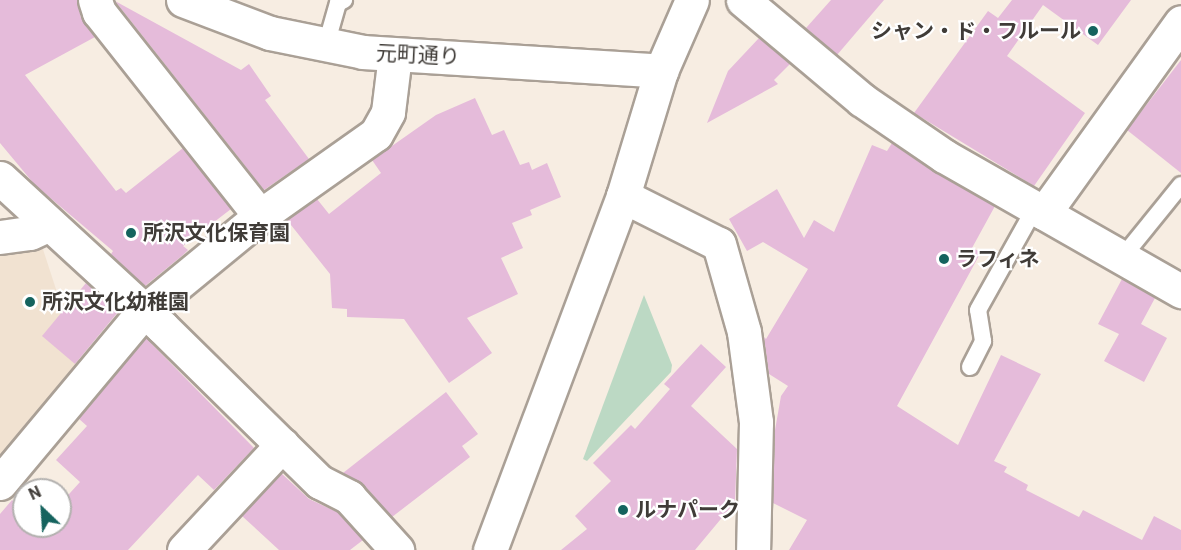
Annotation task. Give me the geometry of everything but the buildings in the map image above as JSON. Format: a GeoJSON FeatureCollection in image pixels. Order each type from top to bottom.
{"type":"FeatureCollection","features":[{"type":"Feature","properties":{"kind":"street"},"geometry":{"type":"LineString","coordinates":[[95,0],[99,12],[260,216]]}},
{"type":"Feature","properties":{"kind":"street","name":"元町通り"},"geometry":{"type":"LineString","coordinates":[[183,0],[270,33],[326,45],[395,55],[661,71]]}},
{"type":"Feature","properties":{"kind":"street"},"geometry":{"type":"LineString","coordinates":[[490,550],[623,196],[661,71],[692,0]]}},
{"type":"Feature","properties":{"kind":"street"},"geometry":{"type":"LineString","coordinates":[[743,0],[862,100],[944,156],[1120,260],[1181,291]]}},
{"type":"Feature","properties":{"kind":"street"},"geometry":{"type":"LineString","coordinates":[[1039,211],[1181,21]]}},
{"type":"Feature","properties":{"kind":"street"},"geometry":{"type":"LineString","coordinates":[[0,483],[142,313],[260,216],[376,134],[388,112],[395,55]]}},
{"type":"Feature","properties":{"kind":"street"},"geometry":{"type":"LineString","coordinates":[[0,178],[320,482],[349,497],[397,550]]}},
{"type":"Feature","properties":{"kind":"street"},"geometry":{"type":"LineString","coordinates":[[623,196],[719,244],[744,332],[756,422],[753,550]]}},
{"type":"Feature","properties":{"kind":"street"},"geometry":{"type":"LineString","coordinates":[[0,237],[30,233],[47,225]]}},
{"type":"Feature","properties":{"kind":"street"},"geometry":{"type":"LineString","coordinates":[[184,550],[282,445]]}},
{"type":"Feature","properties":{"kind":"lane"},"geometry":{"type":"LineString","coordinates":[[326,45],[338,3],[344,0]]}},
{"type":"Feature","properties":{"kind":"lane"},"geometry":{"type":"LineString","coordinates":[[1120,260],[1181,185]]}},
{"type":"Feature","properties":{"kind":"lane"},"geometry":{"type":"LineString","coordinates":[[970,367],[983,341],[978,310],[1039,211]]}},
{"type":"Feature","properties":{"kind":"shaded area","name":"所沢文化幼稚園"},"geometry":{"type":"Polygon","coordinates":[[[39,237],[80,363],[0,458],[0,241],[39,237]]]}},
{"type":"Feature","properties":{"kind":"green space"},"geometry":{"type":"Polygon","coordinates":[[[644,295],[672,365],[671,372],[587,461],[583,459],[644,295]]]}},
{"type":"Feature","properties":{"kind":"place","name":"シャン・ド・フルール"},"geometry":{"type":"Point","coordinates":[1093,31]}},
{"type":"Feature","properties":{"kind":"place","name":"所沢文化保育園"},"geometry":{"type":"Point","coordinates":[131,233]}},
{"type":"Feature","properties":{"kind":"place","name":"ラフィネ"},"geometry":{"type":"Point","coordinates":[944,259]}},
{"type":"Feature","properties":{"kind":"place","name":"所沢文化幼稚園"},"geometry":{"type":"Point","coordinates":[30,302]}},
{"type":"Feature","properties":{"kind":"place","name":"ルナパーク"},"geometry":{"type":"Point","coordinates":[623,510]}}]}
